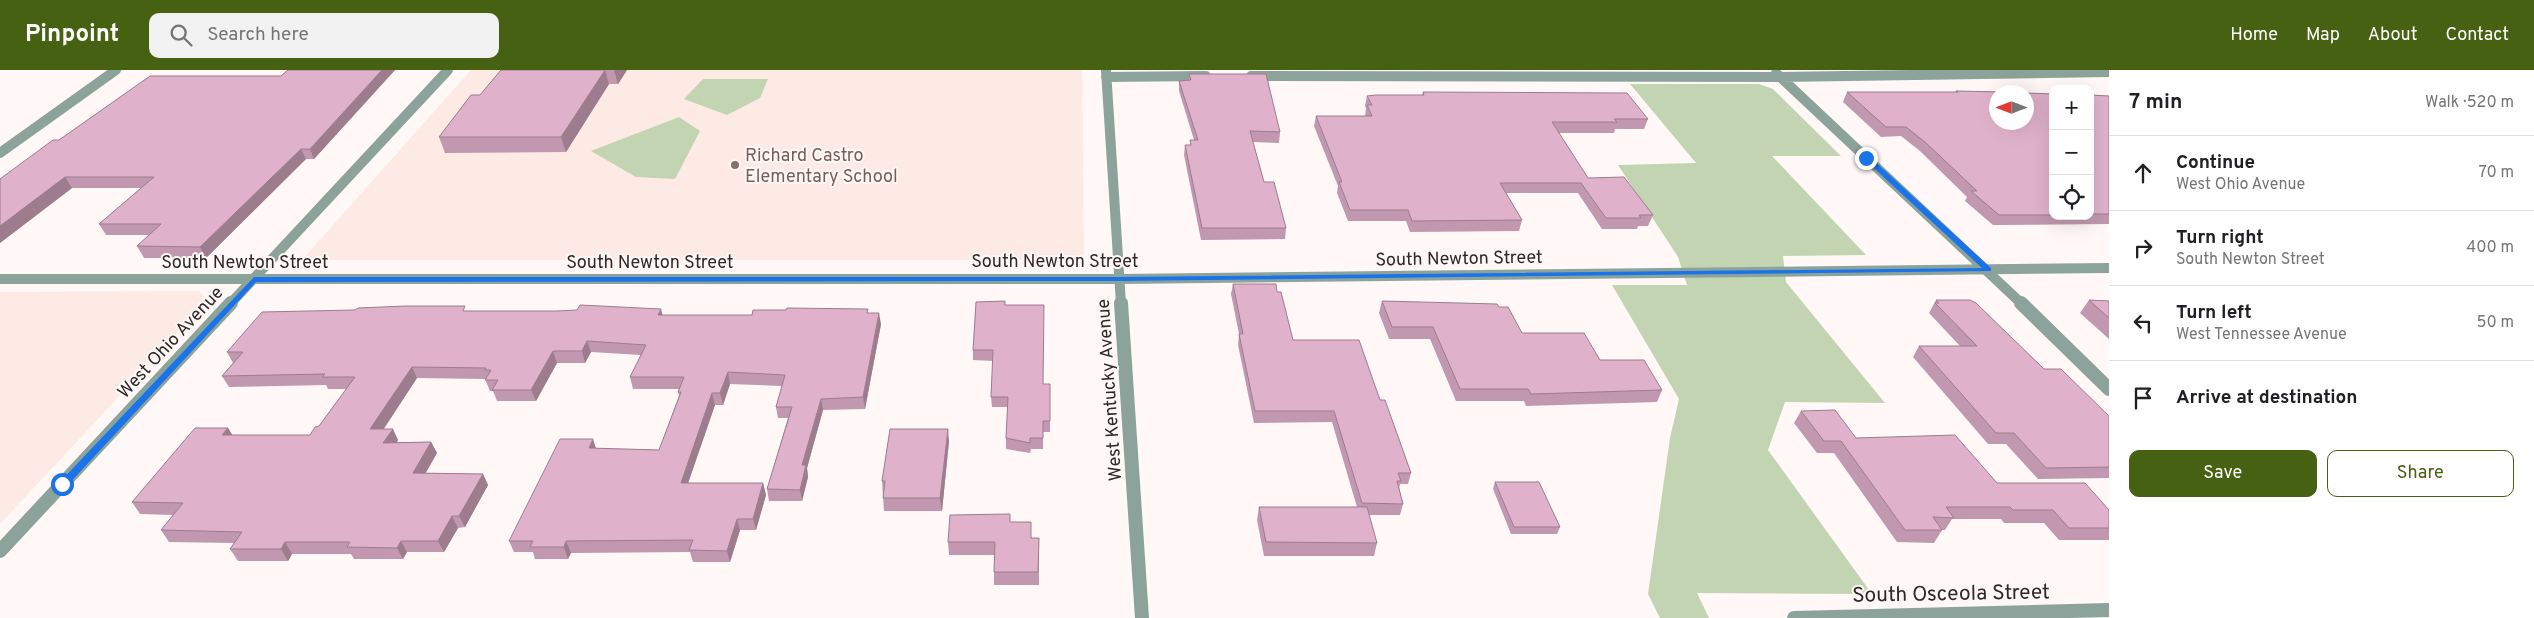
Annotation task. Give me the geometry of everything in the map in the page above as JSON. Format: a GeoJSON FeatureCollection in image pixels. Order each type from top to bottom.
{"type":"FeatureCollection","features":[{"type":"Feature","properties":{"kind":"street"},"geometry":{"type":"LineString","coordinates":[[0,153],[116,70]]}},
{"type":"Feature","properties":{"kind":"street","name":"West Ohio Avenue"},"geometry":{"type":"LineString","coordinates":[[0,551],[448,70]]}},
{"type":"Feature","properties":{"kind":"street"},"geometry":{"type":"LineString","coordinates":[[1245,76],[2109,72]]}},
{"type":"Feature","properties":{"kind":"street"},"geometry":{"type":"LineString","coordinates":[[1106,73],[1215,76]]}},
{"type":"Feature","properties":{"kind":"street","name":"West Kentucky Avenue"},"geometry":{"type":"LineString","coordinates":[[1106,73],[1142,618]]}},
{"type":"Feature","properties":{"kind":"street"},"geometry":{"type":"LineString","coordinates":[[1776,73],[1988,270],[2109,389]]}},
{"type":"Feature","properties":{"kind":"street","name":"South Newton Street"},"geometry":{"type":"LineString","coordinates":[[0,279],[1120,279],[2109,268]]}},
{"type":"Feature","properties":{"kind":"street","name":"South Osceola Street"},"geometry":{"type":"LineString","coordinates":[[1794,618],[2109,610]]}},
{"type":"Feature","properties":{"kind":"shaded area","name":"Richard Castro Elementary School"},"geometry":{"type":"Polygon","coordinates":[[[471,70],[1082,70],[1084,260],[302,260],[471,70]]]}},
{"type":"Feature","properties":{"kind":"shaded area"},"geometry":{"type":"Polygon","coordinates":[[[199,291],[208,301],[0,524],[0,292],[199,291]]]}},
{"type":"Feature","properties":{"kind":"green space"},"geometry":{"type":"Polygon","coordinates":[[[703,79],[768,79],[760,98],[727,115],[684,99],[703,79]]]}},
{"type":"Feature","properties":{"kind":"green space"},"geometry":{"type":"Polygon","coordinates":[[[1630,84],[1759,84],[1773,89],[1841,156],[1772,156],[1866,255],[1783,256],[1786,282],[1885,403],[1785,402],[1768,450],[1872,594],[1697,593],[1709,618],[1660,618],[1648,594],[1670,438],[1679,399],[1612,285],[1687,285],[1678,257],[1618,165],[1696,163],[1630,84]]]}},
{"type":"Feature","properties":{"kind":"green space"},"geometry":{"type":"Polygon","coordinates":[[[679,117],[700,131],[675,179],[636,177],[591,151],[679,117]]]}},
{"type":"Feature","properties":{"kind":"building"},"geometry":{"type":"Polygon","coordinates":[[[288,70],[382,70],[310,149],[301,149],[200,247],[137,246],[161,224],[99,224],[154,177],[65,177],[0,226],[0,179],[53,140],[59,140],[150,76],[281,76],[288,70]]]}},
{"type":"Feature","properties":{"kind":"building"},"geometry":{"type":"Polygon","coordinates":[[[501,70],[605,70],[561,137],[439,137],[471,95],[480,95],[501,70]]]}},
{"type":"Feature","properties":{"kind":"building"},"geometry":{"type":"Polygon","coordinates":[[[1189,74],[1266,74],[1280,132],[1250,131],[1264,182],[1274,182],[1286,228],[1202,228],[1185,145],[1191,145],[1190,140],[1198,140],[1179,81],[1191,80],[1189,74]]]}},
{"type":"Feature","properties":{"kind":"building"},"geometry":{"type":"Polygon","coordinates":[[[1956,91],[1989,92],[1989,130],[2034,130],[2034,93],[2049,94],[2049,215],[1999,215],[1971,191],[1977,191],[1925,142],[1906,127],[1886,127],[1847,92],[1958,92],[1956,91]]]}},
{"type":"Feature","properties":{"kind":"building"},"geometry":{"type":"Polygon","coordinates":[[[1423,92],[1627,93],[1648,119],[1614,119],[1617,122],[1552,122],[1588,178],[1624,177],[1653,215],[1639,215],[1641,218],[1606,218],[1581,183],[1500,183],[1522,220],[1412,221],[1408,210],[1350,210],[1339,182],[1342,182],[1316,116],[1372,116],[1367,105],[1372,105],[1367,96],[1424,95],[1423,92]]]}},
{"type":"Feature","properties":{"kind":"building"},"geometry":{"type":"Polygon","coordinates":[[[2094,95],[2109,96],[2109,214],[2094,214],[2094,95]]]}},
{"type":"Feature","properties":{"kind":"building"},"geometry":{"type":"Polygon","coordinates":[[[1233,284],[1276,284],[1277,292],[1281,292],[1293,340],[1359,340],[1380,400],[1385,400],[1411,473],[1398,473],[1401,481],[1397,481],[1403,504],[1362,503],[1334,411],[1255,411],[1239,334],[1243,334],[1233,284]]]}},
{"type":"Feature","properties":{"kind":"building"},"geometry":{"type":"Polygon","coordinates":[[[1936,300],[1970,300],[1976,303],[2044,369],[2061,369],[2109,416],[2109,467],[2046,468],[2014,433],[1996,433],[1919,346],[1977,346],[1935,303],[1939,303],[1936,300]]]}},
{"type":"Feature","properties":{"kind":"building"},"geometry":{"type":"Polygon","coordinates":[[[2089,300],[2109,301],[2109,318],[2089,300]]]}},
{"type":"Feature","properties":{"kind":"building"},"geometry":{"type":"Polygon","coordinates":[[[1005,301],[1005,305],[1044,305],[1043,384],[1050,384],[1050,421],[1043,421],[1043,438],[1030,438],[1030,443],[1006,438],[1008,397],[991,397],[993,350],[973,350],[976,302],[1005,301]]]}},
{"type":"Feature","properties":{"kind":"building"},"geometry":{"type":"Polygon","coordinates":[[[1382,301],[1497,304],[1499,307],[1508,307],[1522,333],[1584,333],[1600,360],[1644,360],[1662,390],[1531,394],[1528,389],[1460,389],[1433,327],[1392,327],[1382,301]]]}},
{"type":"Feature","properties":{"kind":"building"},"geometry":{"type":"Polygon","coordinates":[[[580,305],[661,309],[658,315],[752,315],[753,310],[786,310],[787,308],[868,309],[867,313],[879,313],[863,397],[821,399],[802,465],[806,465],[800,490],[767,489],[792,407],[776,407],[785,375],[728,372],[720,393],[712,393],[681,483],[763,483],[753,519],[737,519],[727,551],[689,550],[693,540],[566,541],[564,547],[530,547],[533,541],[509,541],[560,439],[593,439],[589,448],[659,450],[681,392],[678,392],[684,377],[630,377],[646,345],[587,341],[582,351],[553,351],[531,390],[492,390],[498,380],[485,380],[491,370],[485,370],[486,368],[412,367],[370,429],[393,429],[383,443],[431,442],[413,473],[483,474],[459,516],[452,516],[438,541],[401,541],[397,548],[347,547],[350,542],[285,542],[281,549],[230,549],[242,532],[161,530],[183,503],[132,502],[195,428],[228,428],[222,435],[310,435],[315,427],[319,426],[355,377],[322,377],[325,374],[222,376],[243,352],[227,352],[262,312],[355,310],[358,308],[405,306],[465,306],[463,311],[557,311],[577,310],[580,305]]]}},
{"type":"Feature","properties":{"kind":"building"},"geometry":{"type":"Polygon","coordinates":[[[1835,410],[1856,438],[1955,435],[1997,483],[2085,483],[2109,510],[2109,528],[2069,528],[2053,510],[2013,510],[2010,507],[1946,507],[1954,518],[1933,517],[1942,530],[1905,530],[1841,441],[1824,441],[1801,411],[1835,410]]]}},
{"type":"Feature","properties":{"kind":"building"},"geometry":{"type":"Polygon","coordinates":[[[890,429],[948,429],[940,498],[883,498],[885,481],[882,481],[890,429]]]}},
{"type":"Feature","properties":{"kind":"building"},"geometry":{"type":"Polygon","coordinates":[[[1495,482],[1539,482],[1560,527],[1514,527],[1495,482]]]}},
{"type":"Feature","properties":{"kind":"building"},"geometry":{"type":"Polygon","coordinates":[[[1259,507],[1367,507],[1377,543],[1266,542],[1259,507]]]}},
{"type":"Feature","properties":{"kind":"building"},"geometry":{"type":"Polygon","coordinates":[[[1010,514],[1010,522],[1031,522],[1031,538],[1039,538],[1038,572],[994,572],[995,542],[948,542],[950,515],[1010,514]]]}},
{"type":"Feature","properties":{"kind":"place","name":"Richard Castro Elementary School"},"geometry":{"type":"Point","coordinates":[735,165]}},
{"type":"Feature","properties":{"kind":"route"},"geometry":{"type":"LineString","coordinates":[[62,484],[254,279],[1120,279],[1988,270],[1866,158]]}}]}
